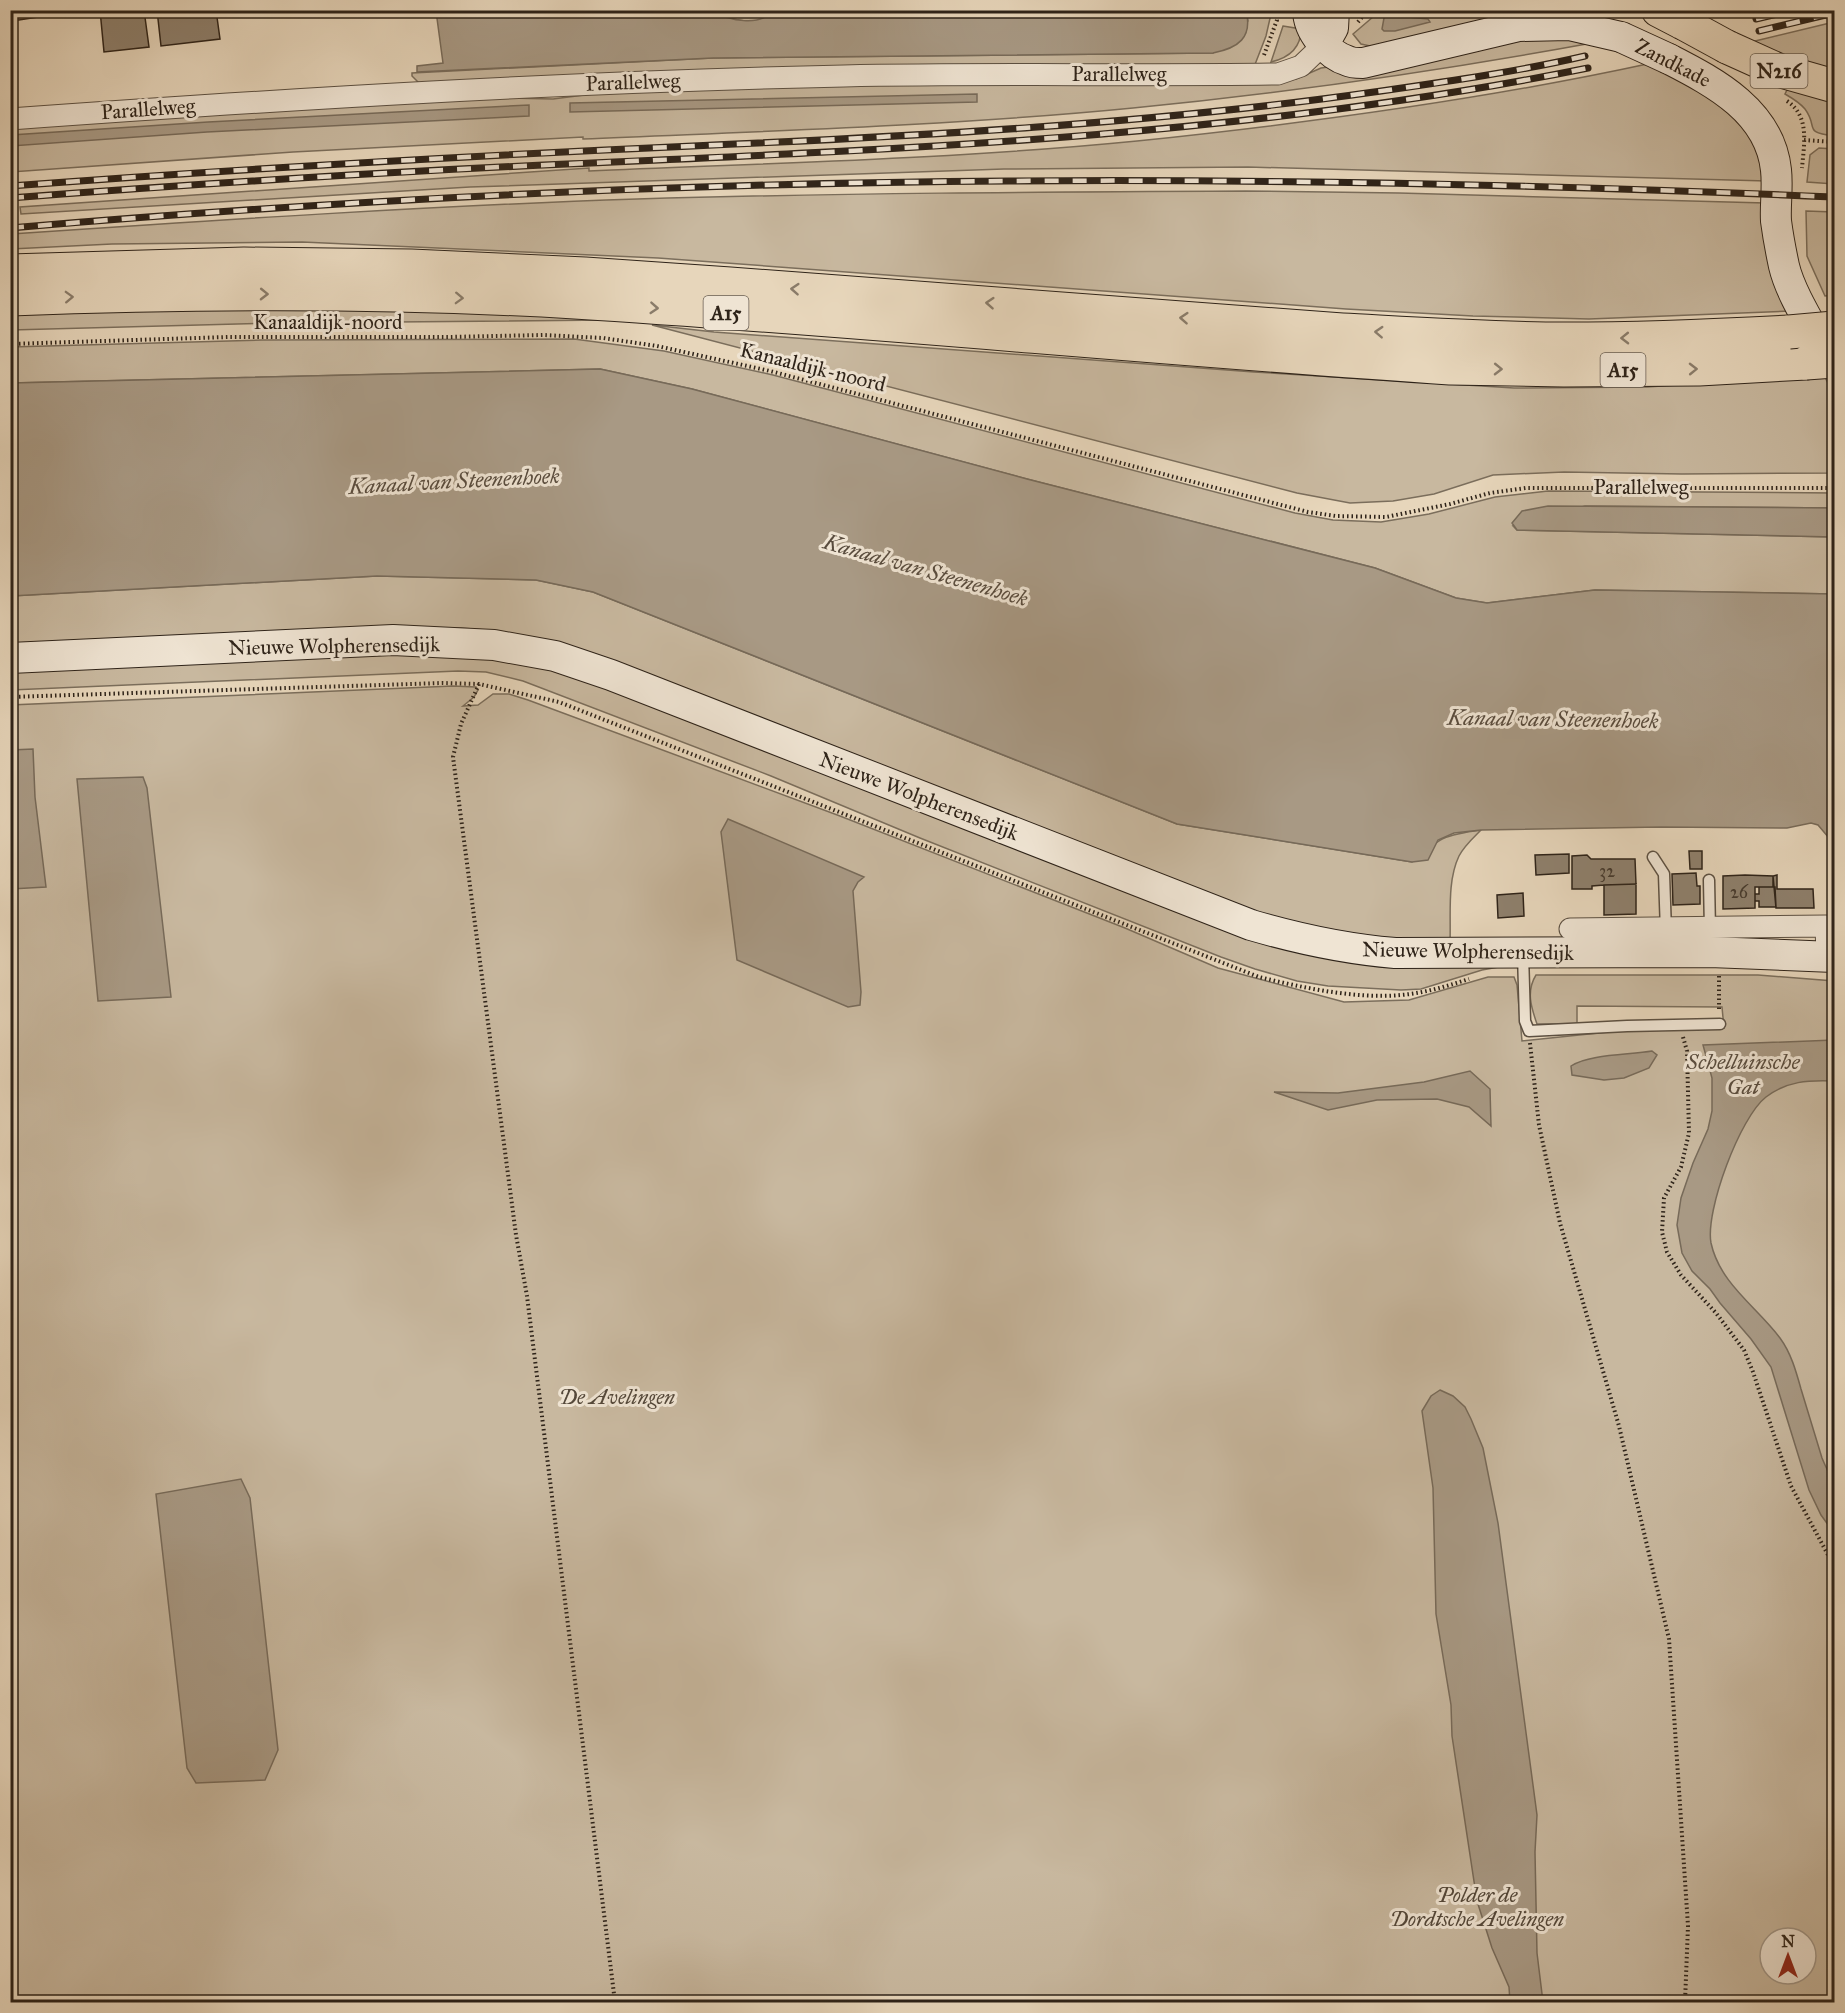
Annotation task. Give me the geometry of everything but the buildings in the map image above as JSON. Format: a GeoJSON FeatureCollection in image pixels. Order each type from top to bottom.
{"type":"FeatureCollection","features":[{"type":"Feature","properties":{"kind":"main road","name":"N216"},"geometry":{"type":"LineString","coordinates":[[1670,17],[1727,47],[1778,70],[1834,86]]}},
{"type":"Feature","properties":{"kind":"main road","name":"A15"},"geometry":{"type":"LineString","coordinates":[[10,271],[244,264],[411,266],[585,274],[1444,336],[1565,339],[1691,337],[1834,328]]}},
{"type":"Feature","properties":{"kind":"main road","name":"A15"},"geometry":{"type":"LineString","coordinates":[[10,299],[243,294],[411,296],[585,303],[1450,368],[1699,369],[1825,364]]}},
{"type":"Feature","properties":{"kind":"street","name":"Zandkade"},"geometry":{"type":"LineString","coordinates":[[1308,10],[1308,22],[1311,28],[1338,57],[1348,62],[1363,63],[1519,26],[1569,25],[1621,37],[1669,59],[1724,89],[1743,106],[1765,135],[1773,151],[1776,171],[1776,219],[1784,269],[1825,364]]}},
{"type":"Feature","properties":{"kind":"street"},"geometry":{"type":"LineString","coordinates":[[1324,44],[1333,28],[1343,17]]}},
{"type":"Feature","properties":{"kind":"street","name":"Parallelweg"},"geometry":{"type":"LineString","coordinates":[[10,119],[310,98],[548,85],[844,76],[1278,74],[1301,66],[1324,44]]}},
{"type":"Feature","properties":{"kind":"street","name":"Nieuwe Wolpherensedijk"},"geometry":{"type":"LineString","coordinates":[[10,658],[393,640],[494,645],[555,656],[622,680],[1251,925],[1303,940],[1355,950],[1395,953],[1523,953],[1666,940]]}},
{"type":"Feature","properties":{"kind":"street","name":"Nieuwe Wolpherensedijk"},"geometry":{"type":"LineString","coordinates":[[1570,929],[1666,940],[1713,950],[1831,957],[1830,922],[1713,950]]}},
{"type":"Feature","properties":{"kind":"lane"},"geometry":{"type":"LineString","coordinates":[[1653,857],[1664,874],[1666,940]]}},
{"type":"Feature","properties":{"kind":"lane"},"geometry":{"type":"LineString","coordinates":[[1709,880],[1713,950]]}},
{"type":"Feature","properties":{"kind":"lane"},"geometry":{"type":"LineString","coordinates":[[1523,953],[1525,1021],[1529,1031],[1720,1024]]}},
{"type":"Feature","properties":{"kind":"path"},"geometry":{"type":"LineString","coordinates":[[1257,75],[1277,20],[1275,10]]}},
{"type":"Feature","properties":{"kind":"path"},"geometry":{"type":"LineString","coordinates":[[1343,17],[1359,22],[1368,10]]}},
{"type":"Feature","properties":{"kind":"path"},"geometry":{"type":"LineString","coordinates":[[1801,174],[1804,140],[1834,142]]}},
{"type":"Feature","properties":{"kind":"path","name":"Kanaaldijk-noord"},"geometry":{"type":"LineString","coordinates":[[10,344],[228,337],[543,335],[603,338],[657,346],[770,371],[1308,512],[1346,517],[1386,518],[1450,504]]}},
{"type":"Feature","properties":{"kind":"path","name":"Parallelweg"},"geometry":{"type":"LineString","coordinates":[[1450,504],[1490,493],[1550,486],[1834,488]]}},
{"type":"Feature","properties":{"kind":"path"},"geometry":{"type":"LineString","coordinates":[[10,697],[442,682],[479,684],[461,724],[453,757],[516,1234],[527,1296],[615,2002]]}},
{"type":"Feature","properties":{"kind":"path"},"geometry":{"type":"LineString","coordinates":[[1713,950],[1720,1024]]}},
{"type":"Feature","properties":{"kind":"path"},"geometry":{"type":"LineString","coordinates":[[1681,1025],[1687,1051],[1689,1133],[1681,1167],[1664,1198],[1662,1232],[1668,1252],[1682,1275],[1716,1313],[1744,1350],[1791,1486],[1834,1566]]}},
{"type":"Feature","properties":{"kind":"path"},"geometry":{"type":"LineString","coordinates":[[1529,1031],[1539,1125],[1558,1212],[1619,1426],[1668,1639],[1688,1926],[1685,2002]]}},
{"type":"Feature","properties":{"kind":"green space"},"geometry":{"type":"Polygon","coordinates":[[[1461,10],[1519,16],[1379,48],[1361,44],[1353,34],[1380,11],[1461,10]]]}},
{"type":"Feature","properties":{"kind":"green space"},"geometry":{"type":"Polygon","coordinates":[[[712,11],[774,11],[760,19],[744,21],[712,11]]]}},
{"type":"Feature","properties":{"kind":"green space"},"geometry":{"type":"Polygon","coordinates":[[[1246,11],[1270,11],[1271,14],[1266,36],[1254,67],[422,86],[412,76],[412,73],[713,58],[1213,53],[1248,21],[1246,11]]]}},
{"type":"Feature","properties":{"kind":"green space"},"geometry":{"type":"Polygon","coordinates":[[[1685,11],[1741,11],[1700,19],[1685,11]]]}},
{"type":"Feature","properties":{"kind":"green space"},"geometry":{"type":"Polygon","coordinates":[[[1834,22],[1834,74],[1747,43],[1834,22]]]}},
{"type":"Feature","properties":{"kind":"green space"},"geometry":{"type":"Polygon","coordinates":[[[1283,26],[1301,29],[1299,42],[1288,55],[1271,62],[1283,26]]]}},
{"type":"Feature","properties":{"kind":"green space"},"geometry":{"type":"Polygon","coordinates":[[[1559,38],[1592,43],[1420,72],[1306,88],[1064,114],[858,127],[583,139],[583,137],[293,152],[11,172],[11,128],[305,105],[505,98],[553,99],[608,92],[791,86],[1283,81],[1296,79],[1321,68],[1512,41],[1559,38]]]}},
{"type":"Feature","properties":{"kind":"green space"},"geometry":{"type":"Polygon","coordinates":[[[1652,63],[1719,102],[1750,132],[1767,181],[1248,167],[1004,169],[470,187],[21,214],[20,207],[589,168],[589,171],[795,163],[932,156],[1137,141],[1396,109],[1524,88],[1652,63]]]}},
{"type":"Feature","properties":{"kind":"green space"},"geometry":{"type":"Polygon","coordinates":[[[1788,88],[1834,101],[1834,136],[1814,131],[1805,109],[1785,94],[1788,88]]]}},
{"type":"Feature","properties":{"kind":"green space"},"geometry":{"type":"Polygon","coordinates":[[[1819,148],[1834,149],[1834,184],[1807,182],[1810,155],[1819,148]]]}},
{"type":"Feature","properties":{"kind":"green space"},"geometry":{"type":"Polygon","coordinates":[[[1246,191],[1765,203],[1791,311],[1589,319],[1473,316],[1346,309],[658,258],[302,242],[112,244],[11,249],[11,234],[480,205],[789,195],[1246,191]]]}},
{"type":"Feature","properties":{"kind":"green space"},"geometry":{"type":"Polygon","coordinates":[[[1806,211],[1834,212],[1834,295],[1825,296],[1807,256],[1806,211]]]}},
{"type":"Feature","properties":{"kind":"green space"},"geometry":{"type":"Polygon","coordinates":[[[371,303],[609,320],[276,323],[11,330],[11,309],[371,303]]]}},
{"type":"Feature","properties":{"kind":"green space"},"geometry":{"type":"Polygon","coordinates":[[[652,325],[714,332],[1254,372],[1514,388],[1647,387],[1824,375],[1834,396],[1834,473],[1564,472],[1493,475],[1434,494],[1393,501],[1350,503],[1297,493],[652,325]]]}},
{"type":"Feature","properties":{"kind":"green space"},"geometry":{"type":"Polygon","coordinates":[[[574,339],[664,351],[773,375],[1295,513],[1333,520],[1381,522],[1429,514],[1495,497],[1548,491],[1834,493],[1834,508],[1585,506],[1513,526],[1517,530],[1834,537],[1834,594],[1595,590],[1487,603],[1456,598],[1375,568],[1027,479],[692,389],[600,369],[11,383],[10,347],[262,340],[574,339]]]}},
{"type":"Feature","properties":{"kind":"green space"},"geometry":{"type":"Polygon","coordinates":[[[377,576],[536,580],[593,592],[1177,824],[1412,862],[1443,839],[1481,830],[1463,849],[1455,866],[1450,898],[1450,942],[1402,942],[1291,927],[485,630],[461,628],[11,645],[11,596],[377,576]]]}},
{"type":"Feature","properties":{"kind":"green space"},"geometry":{"type":"Polygon","coordinates":[[[427,650],[555,668],[1246,935],[1504,966],[1482,970],[1421,989],[1401,990],[1328,986],[1297,981],[1255,969],[920,838],[771,776],[523,681],[486,672],[458,671],[11,690],[10,667],[427,650]]]}},
{"type":"Feature","properties":{"kind":"green space","name":"De Avelingen"},"geometry":{"type":"Polygon","coordinates":[[[453,686],[476,687],[478,690],[474,697],[463,706],[478,705],[493,694],[509,694],[840,816],[1125,928],[1218,968],[1344,1002],[1409,1000],[1488,977],[1514,977],[1517,985],[1522,1041],[1618,1031],[1724,1028],[1722,1007],[1577,1006],[1577,1024],[1537,1024],[1530,993],[1536,975],[1758,975],[1834,981],[1834,2002],[11,2002],[10,705],[453,686]]]}},
{"type":"Feature","properties":{"kind":"water"},"geometry":{"type":"Polygon","coordinates":[[[774,10],[1246,10],[1248,20],[1242,40],[1230,48],[1213,53],[713,58],[417,72],[417,66],[443,63],[436,11],[712,11],[735,19],[752,21],[768,16],[774,10]]]}},
{"type":"Feature","properties":{"kind":"water"},"geometry":{"type":"Polygon","coordinates":[[[1388,15],[1428,19],[1430,22],[1395,31],[1384,31],[1382,29],[1384,18],[1388,15]]]}},
{"type":"Feature","properties":{"kind":"water"},"geometry":{"type":"Polygon","coordinates":[[[977,94],[977,102],[570,112],[570,103],[977,94]]]}},
{"type":"Feature","properties":{"kind":"water"},"geometry":{"type":"Polygon","coordinates":[[[529,105],[529,116],[207,132],[11,146],[11,135],[529,105]]]}},
{"type":"Feature","properties":{"kind":"water","name":"Kanaal van Steenenhoek"},"geometry":{"type":"Polygon","coordinates":[[[600,369],[692,389],[1027,479],[1375,568],[1456,598],[1487,603],[1595,590],[1834,594],[1834,844],[1818,825],[1811,823],[1787,828],[1661,827],[1481,830],[1454,833],[1438,840],[1428,860],[1412,862],[1177,824],[593,592],[536,580],[377,576],[11,596],[11,383],[600,369]]]}},
{"type":"Feature","properties":{"kind":"water"},"geometry":{"type":"Polygon","coordinates":[[[1548,506],[1834,508],[1834,537],[1517,530],[1512,523],[1522,511],[1548,506]]]}},
{"type":"Feature","properties":{"kind":"water"},"geometry":{"type":"Polygon","coordinates":[[[33,749],[35,797],[46,887],[11,889],[11,750],[33,749]]]}},
{"type":"Feature","properties":{"kind":"water"},"geometry":{"type":"Polygon","coordinates":[[[143,777],[147,788],[171,997],[98,1001],[77,779],[143,777]]]}},
{"type":"Feature","properties":{"kind":"water"},"geometry":{"type":"Polygon","coordinates":[[[728,819],[864,877],[853,891],[860,1005],[848,1007],[737,960],[721,832],[728,819]]]}},
{"type":"Feature","properties":{"kind":"water","name":"Schelluinsche Gat"},"geometry":{"type":"Polygon","coordinates":[[[1834,1040],[1834,1081],[1807,1081],[1782,1088],[1766,1097],[1746,1124],[1726,1166],[1719,1188],[1713,1210],[1711,1243],[1722,1271],[1780,1338],[1790,1356],[1822,1458],[1833,1484],[1836,1505],[1834,1533],[1821,1515],[1809,1490],[1771,1367],[1710,1289],[1692,1271],[1682,1253],[1677,1225],[1681,1198],[1708,1129],[1712,1111],[1712,1078],[1703,1045],[1834,1040]]]}},
{"type":"Feature","properties":{"kind":"water"},"geometry":{"type":"Polygon","coordinates":[[[1652,1051],[1657,1055],[1649,1068],[1624,1078],[1604,1080],[1572,1075],[1571,1066],[1588,1059],[1652,1051]]]}},
{"type":"Feature","properties":{"kind":"water"},"geometry":{"type":"Polygon","coordinates":[[[1470,1071],[1490,1089],[1491,1126],[1469,1107],[1437,1099],[1377,1100],[1328,1110],[1274,1092],[1338,1093],[1424,1082],[1470,1071]]]}},
{"type":"Feature","properties":{"kind":"water"},"geometry":{"type":"Polygon","coordinates":[[[1440,1390],[1453,1396],[1465,1407],[1471,1419],[1483,1448],[1498,1523],[1537,1815],[1535,1852],[1537,1953],[1543,2002],[1510,2002],[1509,1987],[1492,1948],[1477,1901],[1452,1736],[1451,1705],[1436,1614],[1433,1488],[1422,1411],[1431,1396],[1440,1390]]]}},
{"type":"Feature","properties":{"kind":"water"},"geometry":{"type":"Polygon","coordinates":[[[241,1479],[250,1498],[278,1750],[265,1780],[196,1783],[187,1768],[156,1494],[241,1479]]]}},
{"type":"Feature","properties":{"kind":"railway"},"geometry":{"type":"LineString","coordinates":[[1756,19],[1795,10]]}},
{"type":"Feature","properties":{"kind":"railway"},"geometry":{"type":"LineString","coordinates":[[1759,31],[1834,13]]}},
{"type":"Feature","properties":{"kind":"railway"},"geometry":{"type":"LineString","coordinates":[[10,186],[352,163],[863,138],[1119,121],[1374,92],[1506,72],[1585,56]]}},
{"type":"Feature","properties":{"kind":"railway"},"geometry":{"type":"LineString","coordinates":[[10,198],[219,183],[823,152],[1079,136],[1334,110],[1461,91],[1588,68]]}},
{"type":"Feature","properties":{"kind":"railway"},"geometry":{"type":"LineString","coordinates":[[10,228],[384,201],[634,189],[884,182],[1318,182],[1525,186],[1834,197]]}},
{"type":"Feature","properties":{"kind":"park label","name":"Polder de Dordtsche Avelingen"},"geometry":{"type":"Point","coordinates":[1477,1907]}}]}
